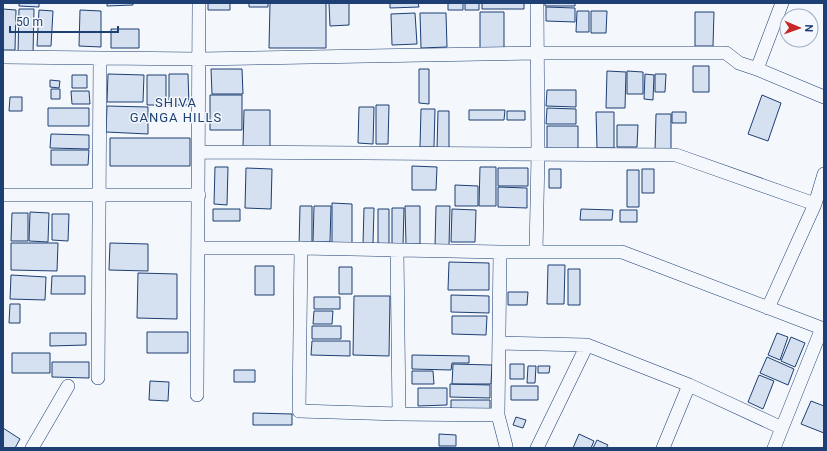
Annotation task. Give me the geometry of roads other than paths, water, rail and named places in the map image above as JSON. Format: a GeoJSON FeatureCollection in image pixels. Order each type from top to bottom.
{"type":"FeatureCollection","features":[{"type":"Feature","properties":{"kind":"street"},"geometry":{"type":"LineString","coordinates":[[197,395],[200,3]]}},
{"type":"Feature","properties":{"kind":"street"},"geometry":{"type":"LineString","coordinates":[[536,252],[538,155],[537,3]]}},
{"type":"Feature","properties":{"kind":"street"},"geometry":{"type":"LineString","coordinates":[[757,69],[782,3]]}},
{"type":"Feature","properties":{"kind":"street"},"geometry":{"type":"LineString","coordinates":[[3,57],[200,59],[726,53],[739,63],[824,97]]}},
{"type":"Feature","properties":{"kind":"street"},"geometry":{"type":"LineString","coordinates":[[98,378],[100,59]]}},
{"type":"Feature","properties":{"kind":"street"},"geometry":{"type":"LineString","coordinates":[[200,152],[676,155],[815,204]]}},
{"type":"Feature","properties":{"kind":"street"},"geometry":{"type":"LineString","coordinates":[[768,308],[815,204],[824,174]]}},
{"type":"Feature","properties":{"kind":"street"},"geometry":{"type":"LineString","coordinates":[[3,195],[199,195]]}},
{"type":"Feature","properties":{"kind":"street"},"geometry":{"type":"LineString","coordinates":[[198,248],[622,252],[823,329],[774,448]]}},
{"type":"Feature","properties":{"kind":"street"},"geometry":{"type":"LineString","coordinates":[[301,248],[298,411],[498,415]]}},
{"type":"Feature","properties":{"kind":"street"},"geometry":{"type":"LineString","coordinates":[[397,250],[399,414]]}},
{"type":"Feature","properties":{"kind":"street"},"geometry":{"type":"LineString","coordinates":[[500,252],[498,415],[508,447]]}},
{"type":"Feature","properties":{"kind":"street"},"geometry":{"type":"LineString","coordinates":[[499,343],[587,345],[689,385],[782,428]]}},
{"type":"Feature","properties":{"kind":"street"},"geometry":{"type":"LineString","coordinates":[[537,448],[587,345]]}},
{"type":"Feature","properties":{"kind":"street"},"geometry":{"type":"LineString","coordinates":[[663,448],[689,385]]}},
{"type":"Feature","properties":{"kind":"street"},"geometry":{"type":"LineString","coordinates":[[32,448],[68,386]]}},
{"type":"Feature","properties":{"kind":"district","name":"SHIVA GANGA HILLS"},"geometry":{"type":"Point","coordinates":[176,110]}}]}
